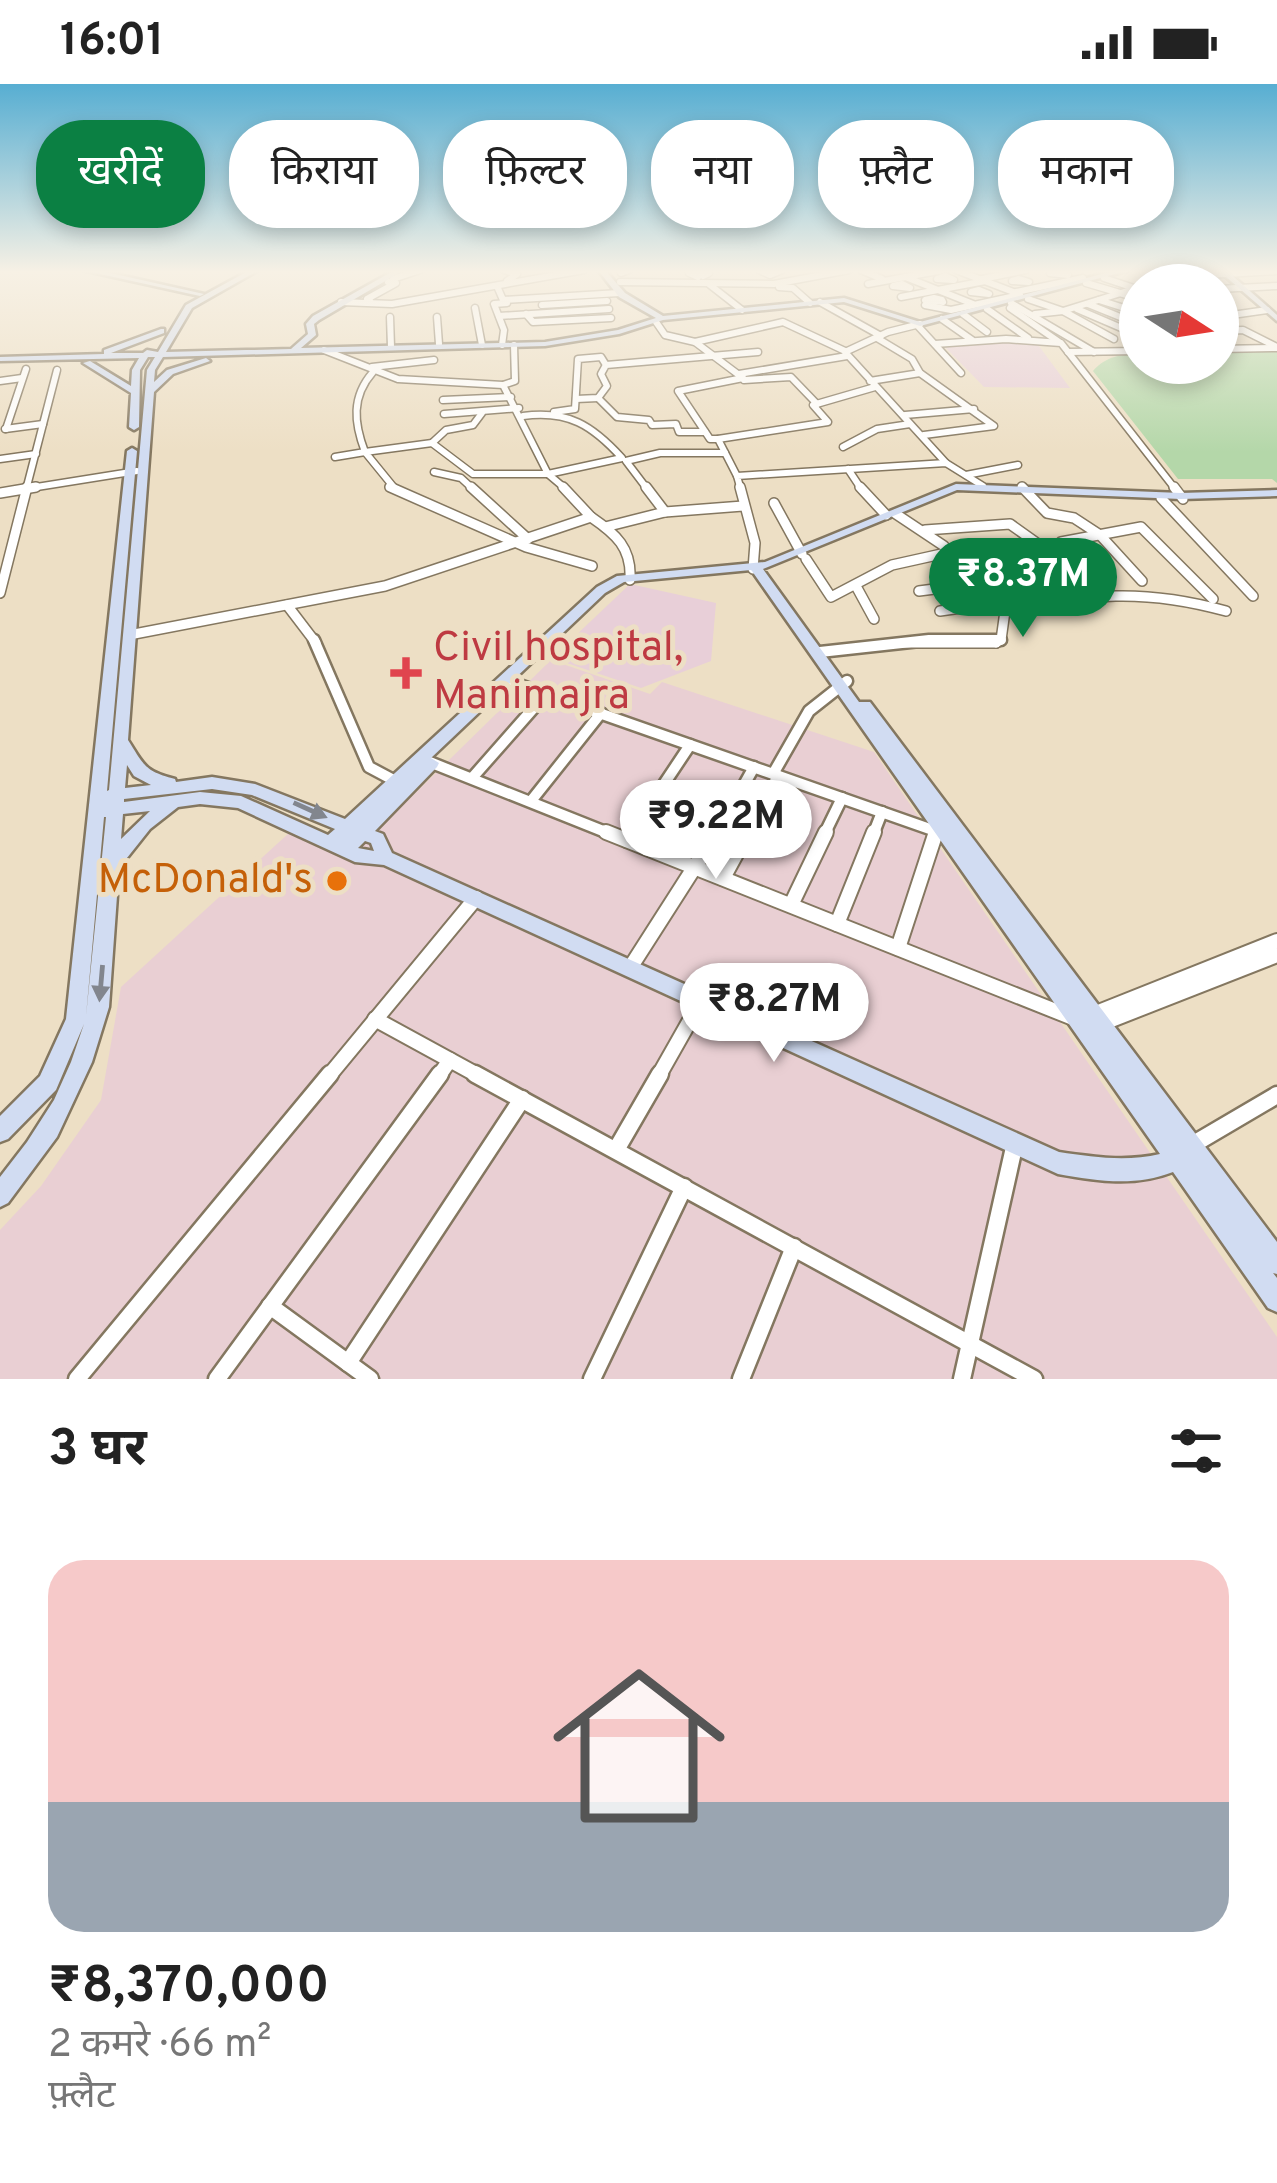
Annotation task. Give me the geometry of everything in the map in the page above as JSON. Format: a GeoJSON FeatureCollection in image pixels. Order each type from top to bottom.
{"type":"FeatureCollection","features":[{"type":"Feature","properties":{"kind":"street"},"geometry":{"type":"LineString","coordinates":[[149,360],[171,330]]}},
{"type":"Feature","properties":{"kind":"street"},"geometry":{"type":"LineString","coordinates":[[178,330],[193,346],[233,355]]}},
{"type":"Feature","properties":{"kind":"street"},"geometry":{"type":"LineString","coordinates":[[296,351],[313,335],[312,330]]}},
{"type":"Feature","properties":{"kind":"street"},"geometry":{"type":"LineString","coordinates":[[390,330],[391,347]]}},
{"type":"Feature","properties":{"kind":"street"},"geometry":{"type":"LineString","coordinates":[[438,330],[439,344]]}},
{"type":"Feature","properties":{"kind":"street"},"geometry":{"type":"LineString","coordinates":[[479,330],[482,345]]}},
{"type":"Feature","properties":{"kind":"street"},"geometry":{"type":"LineString","coordinates":[[324,350],[370,370],[446,385],[503,385],[515,381],[505,330]]}},
{"type":"Feature","properties":{"kind":"street"},"geometry":{"type":"LineString","coordinates":[[0,361],[88,363],[439,344],[508,345],[575,341],[617,330]]}},
{"type":"Feature","properties":{"kind":"street"},"geometry":{"type":"LineString","coordinates":[[667,330],[674,340],[695,343],[748,330]]}},
{"type":"Feature","properties":{"kind":"street"},"geometry":{"type":"LineString","coordinates":[[800,330],[846,353],[942,451],[946,464]]}},
{"type":"Feature","properties":{"kind":"street"},"geometry":{"type":"LineString","coordinates":[[867,330],[912,359],[920,374],[994,426],[924,435]]}},
{"type":"Feature","properties":{"kind":"street"},"geometry":{"type":"LineString","coordinates":[[900,330],[846,353],[678,391],[710,439],[718,440],[828,422],[813,405],[872,384],[920,374]]}},
{"type":"Feature","properties":{"kind":"street"},"geometry":{"type":"LineString","coordinates":[[923,330],[961,373]]}},
{"type":"Feature","properties":{"kind":"street"},"geometry":{"type":"LineString","coordinates":[[955,330],[971,340]]}},
{"type":"Feature","properties":{"kind":"street"},"geometry":{"type":"LineString","coordinates":[[1019,330],[1032,340]]}},
{"type":"Feature","properties":{"kind":"street"},"geometry":{"type":"LineString","coordinates":[[1047,330],[1182,497]]}},
{"type":"Feature","properties":{"kind":"street"},"geometry":{"type":"LineString","coordinates":[[1061,330],[1094,352]]}},
{"type":"Feature","properties":{"kind":"street"},"geometry":{"type":"LineString","coordinates":[[1098,330],[1114,339]]}},
{"type":"Feature","properties":{"kind":"street"},"geometry":{"type":"LineString","coordinates":[[1245,330],[1277,348]]}},
{"type":"Feature","properties":{"kind":"street"},"geometry":{"type":"LineString","coordinates":[[69,358],[116,350],[161,331]]}},
{"type":"Feature","properties":{"kind":"street"},"geometry":{"type":"LineString","coordinates":[[0,1131],[48,1083],[76,1019],[107,803],[141,393],[161,331]]}},
{"type":"Feature","properties":{"kind":"street"},"geometry":{"type":"LineString","coordinates":[[935,344],[1119,339]]}},
{"type":"Feature","properties":{"kind":"street"},"geometry":{"type":"LineString","coordinates":[[695,343],[741,377],[791,377],[817,404]]}},
{"type":"Feature","properties":{"kind":"street"},"geometry":{"type":"LineString","coordinates":[[1239,349],[1277,348]]}},
{"type":"Feature","properties":{"kind":"street"},"geometry":{"type":"LineString","coordinates":[[1068,352],[1119,351]]}},
{"type":"Feature","properties":{"kind":"street"},"geometry":{"type":"LineString","coordinates":[[1087,376],[1093,361],[1119,351]]}},
{"type":"Feature","properties":{"kind":"street"},"geometry":{"type":"LineString","coordinates":[[606,365],[758,352]]}},
{"type":"Feature","properties":{"kind":"street"},"geometry":{"type":"LineString","coordinates":[[141,393],[170,372],[233,355]]}},
{"type":"Feature","properties":{"kind":"street"},"geometry":{"type":"LineString","coordinates":[[444,414],[575,409],[578,359],[601,357],[606,365]]}},
{"type":"Feature","properties":{"kind":"street"},"geometry":{"type":"LineString","coordinates":[[0,361],[149,360]]}},
{"type":"Feature","properties":{"kind":"street"},"geometry":{"type":"LineString","coordinates":[[370,370],[434,360]]}},
{"type":"Feature","properties":{"kind":"street"},"geometry":{"type":"LineString","coordinates":[[88,363],[141,393]]}},
{"type":"Feature","properties":{"kind":"street"},"geometry":{"type":"LineString","coordinates":[[598,398],[607,386],[601,374],[606,365]]}},
{"type":"Feature","properties":{"kind":"street"},"geometry":{"type":"LineString","coordinates":[[0,593],[57,370]]}},
{"type":"Feature","properties":{"kind":"street"},"geometry":{"type":"LineString","coordinates":[[370,370],[356,409],[365,452],[391,488],[592,566]]}},
{"type":"Feature","properties":{"kind":"street"},"geometry":{"type":"LineString","coordinates":[[0,381],[24,374],[3,430]]}},
{"type":"Feature","properties":{"kind":"street"},"geometry":{"type":"LineString","coordinates":[[446,385],[442,400],[446,430]]}},
{"type":"Feature","properties":{"kind":"street"},"geometry":{"type":"LineString","coordinates":[[503,385],[521,412],[548,474],[591,517],[624,539],[632,553],[630,578]]}},
{"type":"Feature","properties":{"kind":"street"},"geometry":{"type":"LineString","coordinates":[[442,400],[512,397]]}},
{"type":"Feature","properties":{"kind":"street"},"geometry":{"type":"LineString","coordinates":[[576,399],[598,398],[617,417],[649,420],[652,425],[676,424],[679,432],[705,432]]}},
{"type":"Feature","properties":{"kind":"street"},"geometry":{"type":"LineString","coordinates":[[0,404],[14,403]]}},
{"type":"Feature","properties":{"kind":"street"},"geometry":{"type":"LineString","coordinates":[[843,447],[908,419],[974,409]]}},
{"type":"Feature","properties":{"kind":"street"},"geometry":{"type":"LineString","coordinates":[[335,457],[432,443],[446,430],[473,425],[482,412]]}},
{"type":"Feature","properties":{"kind":"street"},"geometry":{"type":"LineString","coordinates":[[432,443],[472,474],[548,474],[622,458],[602,436],[554,412]]}},
{"type":"Feature","properties":{"kind":"street"},"geometry":{"type":"LineString","coordinates":[[3,430],[43,424]]}},
{"type":"Feature","properties":{"kind":"street"},"geometry":{"type":"LineString","coordinates":[[718,440],[737,476],[755,543],[756,570],[966,842],[1185,1153],[1277,1299]]}},
{"type":"Feature","properties":{"kind":"street"},"geometry":{"type":"LineString","coordinates":[[665,512],[626,460],[661,453],[725,453]]}},
{"type":"Feature","properties":{"kind":"street"},"geometry":{"type":"LineString","coordinates":[[0,459],[36,454]]}},
{"type":"Feature","properties":{"kind":"street"},"geometry":{"type":"LineString","coordinates":[[737,476],[946,464],[983,486]]}},
{"type":"Feature","properties":{"kind":"street"},"geometry":{"type":"LineString","coordinates":[[966,475],[1018,465]]}},
{"type":"Feature","properties":{"kind":"street"},"geometry":{"type":"LineString","coordinates":[[848,469],[872,503],[925,530],[944,546]]}},
{"type":"Feature","properties":{"kind":"street"},"geometry":{"type":"LineString","coordinates":[[434,472],[461,478],[523,541]]}},
{"type":"Feature","properties":{"kind":"street"},"geometry":{"type":"LineString","coordinates":[[0,493],[135,473]]}},
{"type":"Feature","properties":{"kind":"street"},"geometry":{"type":"LineString","coordinates":[[0,1195],[46,1139],[82,1070],[99,1007],[111,866],[107,803],[121,736],[135,473]]}},
{"type":"Feature","properties":{"kind":"street"},"geometry":{"type":"LineString","coordinates":[[338,846],[601,590],[630,578],[756,570],[804,556],[936,492],[983,486],[1162,498],[1277,495]]}},
{"type":"Feature","properties":{"kind":"street"},"geometry":{"type":"LineString","coordinates":[[1023,489],[1047,513],[1066,512],[1142,581]]}},
{"type":"Feature","properties":{"kind":"street"},"geometry":{"type":"LineString","coordinates":[[891,514],[961,490],[1182,497]]}},
{"type":"Feature","properties":{"kind":"street"},"geometry":{"type":"LineString","coordinates":[[1162,498],[1253,596]]}},
{"type":"Feature","properties":{"kind":"street"},"geometry":{"type":"LineString","coordinates":[[774,502],[827,597],[892,565],[942,552],[988,605],[940,611]]}},
{"type":"Feature","properties":{"kind":"street"},"geometry":{"type":"LineString","coordinates":[[605,526],[665,512],[743,506]]}},
{"type":"Feature","properties":{"kind":"street"},"geometry":{"type":"LineString","coordinates":[[129,635],[385,586],[591,517]]}},
{"type":"Feature","properties":{"kind":"street"},"geometry":{"type":"LineString","coordinates":[[0,524],[18,521]]}},
{"type":"Feature","properties":{"kind":"street"},"geometry":{"type":"LineString","coordinates":[[925,530],[1010,524],[1073,569]]}},
{"type":"Feature","properties":{"kind":"street"},"geometry":{"type":"LineString","coordinates":[[1060,542],[1143,527],[1213,599]]}},
{"type":"Feature","properties":{"kind":"street"},"geometry":{"type":"LineString","coordinates":[[998,562],[1027,583]]}},
{"type":"Feature","properties":{"kind":"street"},"geometry":{"type":"LineString","coordinates":[[919,591],[1046,580]]}},
{"type":"Feature","properties":{"kind":"street"},"geometry":{"type":"LineString","coordinates":[[856,586],[874,619]]}},
{"type":"Feature","properties":{"kind":"street"},"geometry":{"type":"LineString","coordinates":[[812,646],[929,640],[996,643],[1005,610],[1103,591],[1149,591],[1226,611]]}},
{"type":"Feature","properties":{"kind":"street"},"geometry":{"type":"LineString","coordinates":[[287,604],[320,648],[369,767],[401,784]]}},
{"type":"Feature","properties":{"kind":"street"},"geometry":{"type":"LineString","coordinates":[[506,680],[966,842]]}},
{"type":"Feature","properties":{"kind":"street"},"geometry":{"type":"LineString","coordinates":[[723,878],[808,711],[843,685]]}},
{"type":"Feature","properties":{"kind":"street"},"geometry":{"type":"LineString","coordinates":[[843,685],[940,833],[1090,1022]]}},
{"type":"Feature","properties":{"kind":"street"},"geometry":{"type":"LineString","coordinates":[[472,778],[547,694]]}},
{"type":"Feature","properties":{"kind":"street"},"geometry":{"type":"LineString","coordinates":[[531,801],[601,713]]}},
{"type":"Feature","properties":{"kind":"street"},"geometry":{"type":"LineString","coordinates":[[121,736],[135,771],[152,782],[241,802],[361,857],[386,858],[1058,1163],[1114,1172],[1185,1153],[1277,1095]]}},
{"type":"Feature","properties":{"kind":"street"},"geometry":{"type":"LineString","coordinates":[[627,840],[690,745]]}},
{"type":"Feature","properties":{"kind":"street"},"geometry":{"type":"LineString","coordinates":[[426,761],[1090,1022],[1277,955]]}},
{"type":"Feature","properties":{"kind":"street"},"geometry":{"type":"LineString","coordinates":[[630,968],[697,868],[754,767]]}},
{"type":"Feature","properties":{"kind":"street"},"geometry":{"type":"LineString","coordinates":[[107,803],[186,792],[212,783],[254,790],[377,839],[386,858]]}},
{"type":"Feature","properties":{"kind":"street"},"geometry":{"type":"LineString","coordinates":[[111,866],[151,815],[186,792]]}},
{"type":"Feature","properties":{"kind":"street"},"geometry":{"type":"LineString","coordinates":[[791,905],[842,798]]}},
{"type":"Feature","properties":{"kind":"street"},"geometry":{"type":"LineString","coordinates":[[837,924],[883,812]]}},
{"type":"Feature","properties":{"kind":"street"},"geometry":{"type":"LineString","coordinates":[[898,948],[940,833]]}},
{"type":"Feature","properties":{"kind":"street"},"geometry":{"type":"LineString","coordinates":[[77,1379],[476,898]]}},
{"type":"Feature","properties":{"kind":"street"},"geometry":{"type":"LineString","coordinates":[[1090,1022],[1277,940]]}},
{"type":"Feature","properties":{"kind":"street"},"geometry":{"type":"LineString","coordinates":[[616,1150],[701,1000]]}},
{"type":"Feature","properties":{"kind":"street"},"geometry":{"type":"LineString","coordinates":[[375,1019],[1034,1379]]}},
{"type":"Feature","properties":{"kind":"street"},"geometry":{"type":"LineString","coordinates":[[217,1379],[450,1060]]}},
{"type":"Feature","properties":{"kind":"street"},"geometry":{"type":"LineString","coordinates":[[348,1363],[522,1099]]}},
{"type":"Feature","properties":{"kind":"street"},"geometry":{"type":"LineString","coordinates":[[962,1379],[1015,1143]]}},
{"type":"Feature","properties":{"kind":"street"},"geometry":{"type":"LineString","coordinates":[[1185,1153],[1277,1262]]}},
{"type":"Feature","properties":{"kind":"street"},"geometry":{"type":"LineString","coordinates":[[592,1379],[684,1187]]}},
{"type":"Feature","properties":{"kind":"street"},"geometry":{"type":"LineString","coordinates":[[741,1379],[794,1247]]}},
{"type":"Feature","properties":{"kind":"street"},"geometry":{"type":"LineString","coordinates":[[270,1306],[370,1379]]}},
{"type":"Feature","properties":{"kind":"shaded area"},"geometry":{"type":"Polygon","coordinates":[[[1036,342],[1070,388],[984,387],[943,345],[1036,342]]]}},
{"type":"Feature","properties":{"kind":"shaded area"},"geometry":{"type":"Polygon","coordinates":[[[630,584],[716,603],[711,661],[641,688],[552,658],[630,584]]]}},
{"type":"Feature","properties":{"kind":"shaded area"},"geometry":{"type":"Polygon","coordinates":[[[551,660],[650,694],[662,682],[874,752],[1277,1337],[1277,1379],[0,1379],[0,1230],[41,1186],[101,1100],[121,987],[289,833],[348,859],[551,660]]]}},
{"type":"Feature","properties":{"kind":"green space"},"geometry":{"type":"Polygon","coordinates":[[[1277,351],[1277,483],[1272,479],[1178,479],[1093,371],[1119,357],[1119,384],[1239,384],[1239,352],[1277,351]]]}},
{"type":"Feature","properties":{"kind":"place","name":"Civil hospital, Manimajra"},"geometry":{"type":"Point","coordinates":[406,673]}},
{"type":"Feature","properties":{"kind":"place","name":"McDonald's"},"geometry":{"type":"Point","coordinates":[337,881]}}]}
